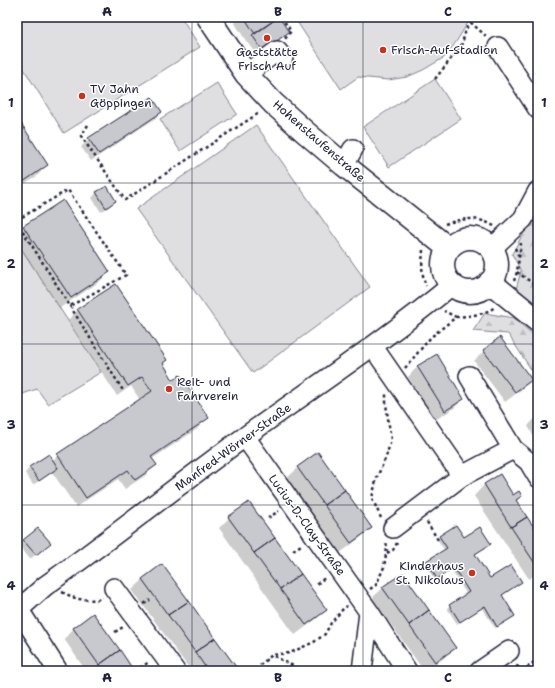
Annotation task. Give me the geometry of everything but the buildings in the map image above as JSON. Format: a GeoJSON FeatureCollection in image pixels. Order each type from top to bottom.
{"type":"FeatureCollection","features":[{"type":"Feature","properties":{"kind":"main road","name":"Hohenstaufenstraße"},"geometry":{"type":"LineString","coordinates":[[208,17],[246,74],[273,103],[304,131],[348,157],[448,248]]}},
{"type":"Feature","properties":{"kind":"main road"},"geometry":{"type":"LineString","coordinates":[[466,238],[473,238],[480,240],[491,248],[495,256],[495,274],[484,288],[468,292],[460,290],[452,285],[444,274],[443,261],[448,248],[453,243],[466,238]]}},
{"type":"Feature","properties":{"kind":"main road"},"geometry":{"type":"LineString","coordinates":[[490,282],[538,320]]}},
{"type":"Feature","properties":{"kind":"street"},"geometry":{"type":"LineString","coordinates":[[498,47],[538,110]]}},
{"type":"Feature","properties":{"kind":"street"},"geometry":{"type":"LineString","coordinates":[[246,74],[280,55]]}},
{"type":"Feature","properties":{"kind":"street"},"geometry":{"type":"LineString","coordinates":[[491,248],[523,218],[538,191]]}},
{"type":"Feature","properties":{"kind":"street","name":"Manfred-Wörner-Straße"},"geometry":{"type":"LineString","coordinates":[[18,608],[245,437],[373,347],[435,300],[452,285]]}},
{"type":"Feature","properties":{"kind":"street"},"geometry":{"type":"LineString","coordinates":[[373,347],[462,476]]}},
{"type":"Feature","properties":{"kind":"street"},"geometry":{"type":"LineString","coordinates":[[469,376],[513,449],[529,462],[538,477]]}},
{"type":"Feature","properties":{"kind":"street","name":"Lucius-D.-Clay-Straße"},"geometry":{"type":"LineString","coordinates":[[245,437],[364,605],[407,671]]}},
{"type":"Feature","properties":{"kind":"street"},"geometry":{"type":"LineString","coordinates":[[387,528],[418,509],[462,476],[513,449]]}},
{"type":"Feature","properties":{"kind":"street"},"geometry":{"type":"LineString","coordinates":[[114,588],[175,671]]}},
{"type":"Feature","properties":{"kind":"street"},"geometry":{"type":"LineString","coordinates":[[362,671],[364,605]]}},
{"type":"Feature","properties":{"kind":"street"},"geometry":{"type":"LineString","coordinates":[[18,608],[58,671]]}},
{"type":"Feature","properties":{"kind":"street"},"geometry":{"type":"LineString","coordinates":[[480,671],[509,651]]}},
{"type":"Feature","properties":{"kind":"path"},"geometry":{"type":"LineString","coordinates":[[280,55],[291,31],[281,17]]}},
{"type":"Feature","properties":{"kind":"path"},"geometry":{"type":"LineString","coordinates":[[468,21],[478,17]]}},
{"type":"Feature","properties":{"kind":"path"},"geometry":{"type":"LineString","coordinates":[[468,21],[498,47]]}},
{"type":"Feature","properties":{"kind":"path"},"geometry":{"type":"LineString","coordinates":[[435,79],[461,46],[468,21]]}},
{"type":"Feature","properties":{"kind":"path"},"geometry":{"type":"LineString","coordinates":[[88,125],[81,136],[125,200],[273,103]]}},
{"type":"Feature","properties":{"kind":"path"},"geometry":{"type":"LineString","coordinates":[[70,306],[126,275],[68,190],[17,221],[70,306],[124,392]]}},
{"type":"Feature","properties":{"kind":"path"},"geometry":{"type":"LineString","coordinates":[[519,257],[517,272],[538,287]]}},
{"type":"Feature","properties":{"kind":"path"},"geometry":{"type":"LineString","coordinates":[[258,671],[260,664],[272,655],[290,653],[314,642],[325,634],[331,623],[342,610],[364,605],[376,585],[384,567],[387,548],[387,528],[372,498],[377,477],[386,457],[390,440],[386,390],[431,337],[456,317],[443,311]]}},
{"type":"Feature","properties":{"kind":"path"},"geometry":{"type":"LineString","coordinates":[[418,509],[438,540]]}},
{"type":"Feature","properties":{"kind":"path"},"geometry":{"type":"LineString","coordinates":[[52,581],[62,592],[77,599],[97,600],[114,588]]}},
{"type":"Feature","properties":{"kind":"path"},"geometry":{"type":"LineString","coordinates":[[272,655],[299,669],[310,671],[327,669],[338,671]]}},
{"type":"Feature","properties":{"kind":"green space","name":"TV Jahn Göppingen"},"geometry":{"type":"Polygon","coordinates":[[[17,17],[181,17],[200,47],[64,133],[17,58],[17,17]]]}},
{"type":"Feature","properties":{"kind":"green space","name":"Frisch-Auf-Stadion"},"geometry":{"type":"Polygon","coordinates":[[[294,17],[470,17],[456,42],[445,57],[423,70],[407,77],[388,80],[358,77],[341,89],[294,17]]]}},
{"type":"Feature","properties":{"kind":"green space"},"geometry":{"type":"Polygon","coordinates":[[[435,79],[461,119],[389,167],[363,127],[435,79]]]}},
{"type":"Feature","properties":{"kind":"green space"},"geometry":{"type":"Polygon","coordinates":[[[217,83],[237,114],[180,151],[160,119],[217,83]]]}},
{"type":"Feature","properties":{"kind":"green space"},"geometry":{"type":"Polygon","coordinates":[[[256,125],[370,287],[253,373],[136,209],[256,125]]]}},
{"type":"Feature","properties":{"kind":"green space"},"geometry":{"type":"Polygon","coordinates":[[[538,206],[538,308],[516,289],[521,271],[512,254],[538,206]]]}},
{"type":"Feature","properties":{"kind":"green space"},"geometry":{"type":"Polygon","coordinates":[[[17,242],[101,372],[48,404],[37,389],[17,396],[17,242]]]}},
{"type":"Feature","properties":{"kind":"green space"},"geometry":{"type":"Polygon","coordinates":[[[485,313],[514,318],[538,339],[538,380],[508,334],[473,331],[485,313]]]}},
{"type":"Feature","properties":{"kind":"place","name":"Gaststätte Frisch Auf"},"geometry":{"type":"Point","coordinates":[267,38]}},
{"type":"Feature","properties":{"kind":"place","name":"Frisch-Auf-Stadion"},"geometry":{"type":"Point","coordinates":[383,50]}},
{"type":"Feature","properties":{"kind":"place","name":"TV Jahn Göppingen"},"geometry":{"type":"Point","coordinates":[82,96]}},
{"type":"Feature","properties":{"kind":"place","name":"Reit- und Fahrverein"},"geometry":{"type":"Point","coordinates":[169,389]}},
{"type":"Feature","properties":{"kind":"place","name":"Kinderhaus St. Nikolaus"},"geometry":{"type":"Point","coordinates":[472,573]}}]}
